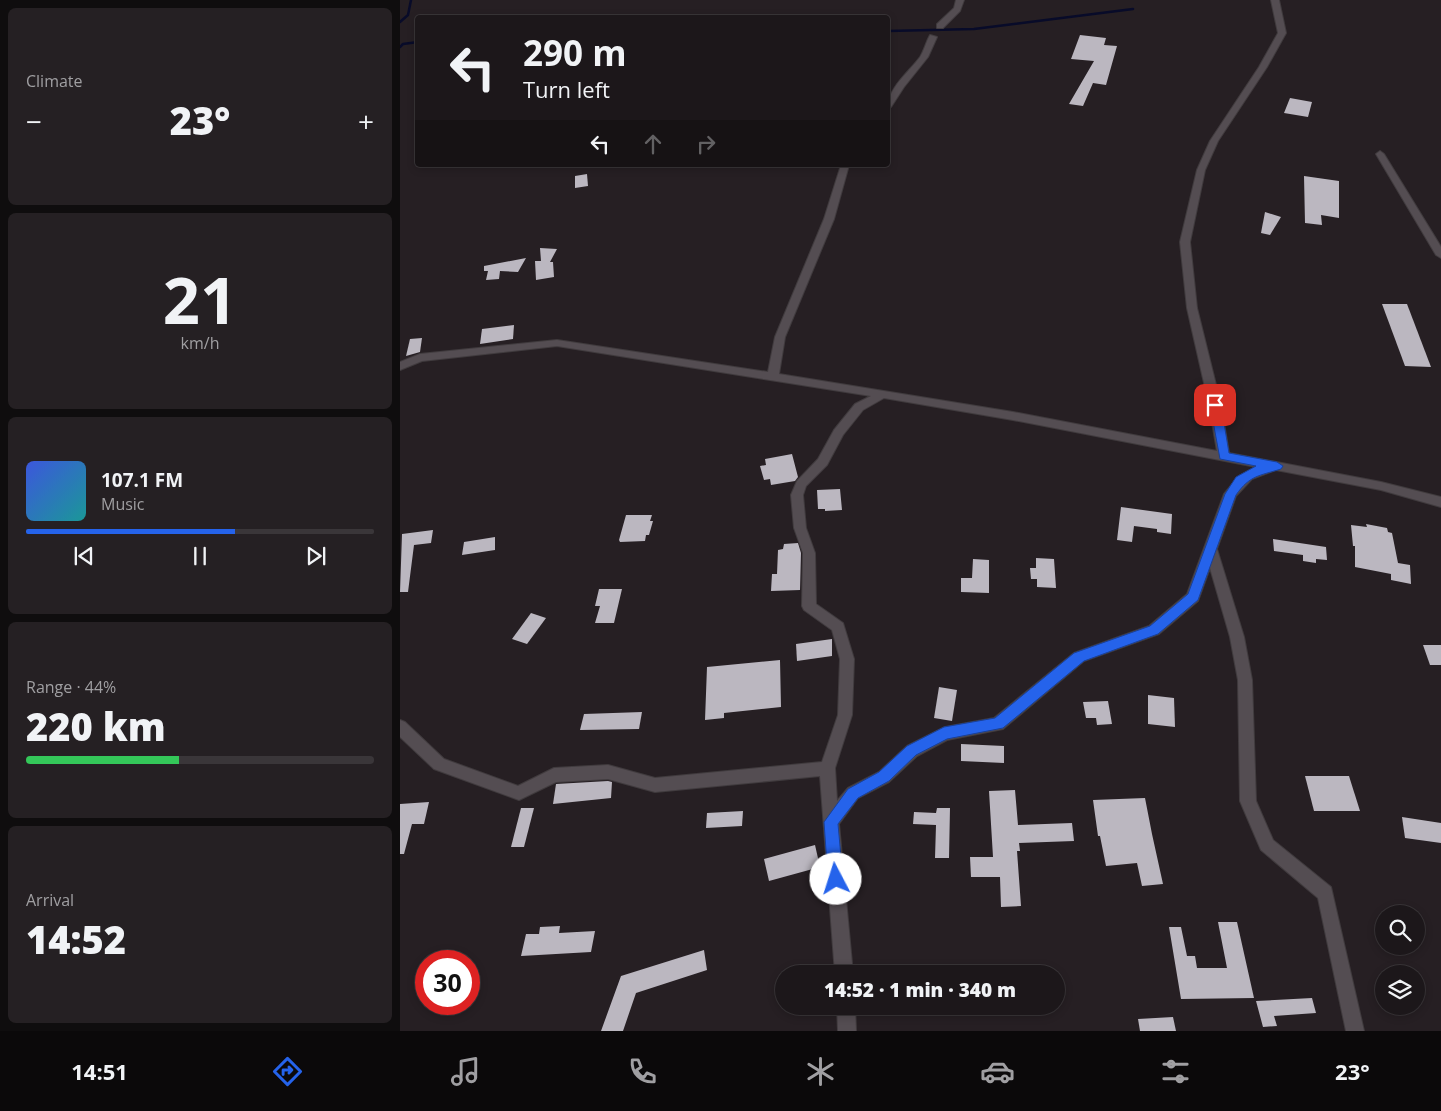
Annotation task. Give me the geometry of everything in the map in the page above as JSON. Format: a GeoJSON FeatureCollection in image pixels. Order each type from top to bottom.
{"type":"FeatureCollection","features":[{"type":"Feature","properties":{"kind":"street"},"geometry":{"type":"LineString","coordinates":[[940,26],[957,9],[960,0]]}},
{"type":"Feature","properties":{"kind":"street"},"geometry":{"type":"LineString","coordinates":[[1224,456],[1215,405],[1192,308],[1186,242],[1201,170],[1214,141],[1263,67],[1282,33],[1275,0]]}},
{"type":"Feature","properties":{"kind":"street"},"geometry":{"type":"LineString","coordinates":[[890,102],[900,86],[924,57],[933,38]]}},
{"type":"Feature","properties":{"kind":"street"},"geometry":{"type":"LineString","coordinates":[[1380,154],[1441,255]]}},
{"type":"Feature","properties":{"kind":"street"},"geometry":{"type":"LineString","coordinates":[[773,376],[780,337],[829,219],[844,167]]}},
{"type":"Feature","properties":{"kind":"street"},"geometry":{"type":"LineString","coordinates":[[400,366],[420,358],[557,343],[883,394],[1277,466],[1380,486],[1441,502]]}},
{"type":"Feature","properties":{"kind":"street"},"geometry":{"type":"LineString","coordinates":[[843,965],[827,768],[845,715],[847,659],[838,627],[809,606],[809,553],[800,528],[796,495],[801,484],[823,462],[838,434],[859,407],[883,394]]}},
{"type":"Feature","properties":{"kind":"street"},"geometry":{"type":"LineString","coordinates":[[831,822],[853,793],[884,777],[912,751],[944,734],[998,724],[1079,657],[1154,630],[1193,597],[1230,494],[1240,480],[1259,469],[1277,466]]}},
{"type":"Feature","properties":{"kind":"street"},"geometry":{"type":"LineString","coordinates":[[1211,550],[1237,638],[1246,680],[1248,801],[1267,845],[1325,893],[1355,1031]]}},
{"type":"Feature","properties":{"kind":"street"},"geometry":{"type":"LineString","coordinates":[[400,727],[439,764],[519,793],[554,775],[608,772],[655,785],[827,768]]}},
{"type":"Feature","properties":{"kind":"street"},"geometry":{"type":"LineString","coordinates":[[846,1015],[847,1031]]}},
{"type":"Feature","properties":{"kind":"building"},"geometry":{"type":"Polygon","coordinates":[[[1080,35],[1106,38],[1104,45],[1117,46],[1106,85],[1093,83],[1083,106],[1069,104],[1094,61],[1071,59],[1080,35]]]}},
{"type":"Feature","properties":{"kind":"building"},"geometry":{"type":"Polygon","coordinates":[[[1290,98],[1312,102],[1308,117],[1284,113],[1290,98]]]}},
{"type":"Feature","properties":{"kind":"building"},"geometry":{"type":"Polygon","coordinates":[[[587,174],[588,186],[575,188],[575,176],[587,174]]]}},
{"type":"Feature","properties":{"kind":"building"},"geometry":{"type":"Polygon","coordinates":[[[1304,176],[1339,181],[1339,218],[1321,215],[1322,225],[1305,223],[1304,176]]]}},
{"type":"Feature","properties":{"kind":"building"},"geometry":{"type":"Polygon","coordinates":[[[1265,212],[1281,217],[1270,235],[1261,233],[1265,212]]]}},
{"type":"Feature","properties":{"kind":"building"},"geometry":{"type":"Polygon","coordinates":[[[540,248],[557,249],[550,262],[553,262],[554,277],[536,280],[535,261],[541,261],[540,248]]]}},
{"type":"Feature","properties":{"kind":"building"},"geometry":{"type":"Polygon","coordinates":[[[526,258],[518,272],[500,271],[499,279],[486,280],[488,271],[484,271],[484,266],[526,258]]]}},
{"type":"Feature","properties":{"kind":"building"},"geometry":{"type":"Polygon","coordinates":[[[1382,304],[1407,304],[1431,367],[1405,366],[1382,304]]]}},
{"type":"Feature","properties":{"kind":"building"},"geometry":{"type":"Polygon","coordinates":[[[514,325],[513,339],[480,344],[482,329],[514,325]]]}},
{"type":"Feature","properties":{"kind":"building"},"geometry":{"type":"Polygon","coordinates":[[[422,338],[420,352],[406,356],[410,339],[422,338]]]}},
{"type":"Feature","properties":{"kind":"building"},"geometry":{"type":"Polygon","coordinates":[[[792,454],[798,477],[795,481],[771,485],[770,479],[764,480],[760,466],[766,465],[765,459],[792,454]]]}},
{"type":"Feature","properties":{"kind":"building"},"geometry":{"type":"Polygon","coordinates":[[[840,489],[842,510],[825,511],[825,509],[818,509],[817,490],[840,489]]]}},
{"type":"Feature","properties":{"kind":"building"},"geometry":{"type":"Polygon","coordinates":[[[1121,507],[1172,514],[1171,534],[1157,532],[1157,529],[1134,526],[1132,542],[1117,540],[1121,507]]]}},
{"type":"Feature","properties":{"kind":"building"},"geometry":{"type":"Polygon","coordinates":[[[626,515],[652,515],[650,521],[653,521],[645,541],[620,542],[626,515]]]}},
{"type":"Feature","properties":{"kind":"building"},"geometry":{"type":"Polygon","coordinates":[[[1366,524],[1387,528],[1388,532],[1392,533],[1398,563],[1410,565],[1411,584],[1391,580],[1391,574],[1355,567],[1355,546],[1353,546],[1351,525],[1367,527],[1366,524]]]}},
{"type":"Feature","properties":{"kind":"building"},"geometry":{"type":"Polygon","coordinates":[[[433,530],[431,543],[414,545],[408,592],[400,592],[402,534],[433,530]]]}},
{"type":"Feature","properties":{"kind":"building"},"geometry":{"type":"Polygon","coordinates":[[[495,537],[495,550],[462,555],[464,542],[495,537]]]}},
{"type":"Feature","properties":{"kind":"building"},"geometry":{"type":"Polygon","coordinates":[[[1273,539],[1326,547],[1327,560],[1316,559],[1316,563],[1303,561],[1303,555],[1274,551],[1273,539]]]}},
{"type":"Feature","properties":{"kind":"building"},"geometry":{"type":"Polygon","coordinates":[[[798,543],[801,553],[800,590],[771,591],[772,574],[777,574],[778,550],[783,549],[784,544],[798,543]]]}},
{"type":"Feature","properties":{"kind":"building"},"geometry":{"type":"Polygon","coordinates":[[[1036,558],[1054,559],[1056,588],[1037,587],[1037,579],[1031,579],[1030,568],[1036,568],[1036,558]]]}},
{"type":"Feature","properties":{"kind":"building"},"geometry":{"type":"Polygon","coordinates":[[[973,559],[989,560],[989,593],[961,592],[961,578],[972,578],[973,559]]]}},
{"type":"Feature","properties":{"kind":"building"},"geometry":{"type":"Polygon","coordinates":[[[599,589],[622,589],[614,623],[595,623],[600,606],[595,606],[599,589]]]}},
{"type":"Feature","properties":{"kind":"building"},"geometry":{"type":"Polygon","coordinates":[[[531,613],[546,618],[527,644],[512,639],[531,613]]]}},
{"type":"Feature","properties":{"kind":"building"},"geometry":{"type":"Polygon","coordinates":[[[832,639],[832,656],[797,661],[796,644],[832,639]]]}},
{"type":"Feature","properties":{"kind":"building"},"geometry":{"type":"Polygon","coordinates":[[[1423,645],[1441,645],[1441,665],[1430,665],[1423,645]]]}},
{"type":"Feature","properties":{"kind":"building"},"geometry":{"type":"Polygon","coordinates":[[[780,660],[781,707],[724,713],[724,718],[705,720],[707,667],[780,660]]]}},
{"type":"Feature","properties":{"kind":"building"},"geometry":{"type":"Polygon","coordinates":[[[939,687],[957,690],[952,721],[934,718],[939,687]]]}},
{"type":"Feature","properties":{"kind":"building"},"geometry":{"type":"Polygon","coordinates":[[[1148,695],[1174,698],[1175,727],[1148,724],[1148,695]]]}},
{"type":"Feature","properties":{"kind":"building"},"geometry":{"type":"Polygon","coordinates":[[[1108,701],[1112,724],[1097,725],[1096,718],[1086,718],[1083,702],[1108,701]]]}},
{"type":"Feature","properties":{"kind":"building"},"geometry":{"type":"Polygon","coordinates":[[[642,712],[639,729],[580,730],[584,714],[642,712]]]}},
{"type":"Feature","properties":{"kind":"building"},"geometry":{"type":"Polygon","coordinates":[[[961,744],[1004,746],[1004,763],[961,761],[961,744]]]}},
{"type":"Feature","properties":{"kind":"building"},"geometry":{"type":"Polygon","coordinates":[[[1305,776],[1349,776],[1360,811],[1314,811],[1305,776]]]}},
{"type":"Feature","properties":{"kind":"building"},"geometry":{"type":"Polygon","coordinates":[[[612,782],[611,798],[553,804],[556,784],[612,782]]]}},
{"type":"Feature","properties":{"kind":"building"},"geometry":{"type":"Polygon","coordinates":[[[1015,790],[1018,825],[1072,823],[1074,841],[1019,843],[1020,851],[1017,851],[1021,906],[1001,907],[1000,877],[971,877],[970,857],[993,857],[989,791],[1015,790]]]}},
{"type":"Feature","properties":{"kind":"building"},"geometry":{"type":"Polygon","coordinates":[[[1145,798],[1163,884],[1142,886],[1137,863],[1106,866],[1100,836],[1098,836],[1093,800],[1145,798]]]}},
{"type":"Feature","properties":{"kind":"building"},"geometry":{"type":"Polygon","coordinates":[[[429,802],[424,824],[412,824],[404,854],[400,854],[400,804],[429,802]]]}},
{"type":"Feature","properties":{"kind":"building"},"geometry":{"type":"Polygon","coordinates":[[[521,808],[534,808],[524,847],[511,847],[521,808]]]}},
{"type":"Feature","properties":{"kind":"building"},"geometry":{"type":"Polygon","coordinates":[[[937,808],[950,808],[949,858],[935,858],[936,825],[913,824],[914,812],[936,813],[937,808]]]}},
{"type":"Feature","properties":{"kind":"building"},"geometry":{"type":"Polygon","coordinates":[[[743,811],[742,826],[706,828],[707,813],[743,811]]]}},
{"type":"Feature","properties":{"kind":"building"},"geometry":{"type":"Polygon","coordinates":[[[1402,817],[1441,823],[1441,843],[1405,838],[1402,817]]]}},
{"type":"Feature","properties":{"kind":"building"},"geometry":{"type":"Polygon","coordinates":[[[815,845],[820,867],[769,881],[764,859],[815,845]]]}},
{"type":"Feature","properties":{"kind":"building"},"geometry":{"type":"Polygon","coordinates":[[[1218,922],[1237,922],[1254,998],[1181,999],[1169,927],[1181,927],[1187,956],[1195,956],[1197,968],[1227,968],[1218,922]]]}},
{"type":"Feature","properties":{"kind":"building"},"geometry":{"type":"Polygon","coordinates":[[[560,926],[559,933],[595,931],[591,952],[521,956],[526,934],[539,934],[540,927],[560,926]]]}},
{"type":"Feature","properties":{"kind":"building"},"geometry":{"type":"Polygon","coordinates":[[[704,950],[707,970],[636,993],[623,1031],[601,1031],[621,976],[704,950]]]}},
{"type":"Feature","properties":{"kind":"building"},"geometry":{"type":"Polygon","coordinates":[[[1312,998],[1316,1013],[1274,1016],[1277,1026],[1263,1027],[1256,1001],[1312,998]]]}},
{"type":"Feature","properties":{"kind":"building"},"geometry":{"type":"Polygon","coordinates":[[[1173,1017],[1176,1031],[1140,1031],[1138,1019],[1173,1017]]]}},
{"type":"Feature","properties":{"kind":"waterway"},"geometry":{"type":"LineString","coordinates":[[400,22],[408,15],[411,0]]}},
{"type":"Feature","properties":{"kind":"waterway"},"geometry":{"type":"LineString","coordinates":[[890,31],[974,29],[1133,9]]}},
{"type":"Feature","properties":{"kind":"waterway"},"geometry":{"type":"LineString","coordinates":[[400,47],[403,44],[415,42]]}},
{"type":"Feature","properties":{"kind":"route"},"geometry":{"type":"LineString","coordinates":[[836,879],[831,822],[853,793],[884,777],[912,751],[944,734],[998,724],[1079,657],[1154,630],[1193,597],[1230,494],[1240,480],[1259,469],[1277,466],[1224,456],[1215,405]]}}]}
